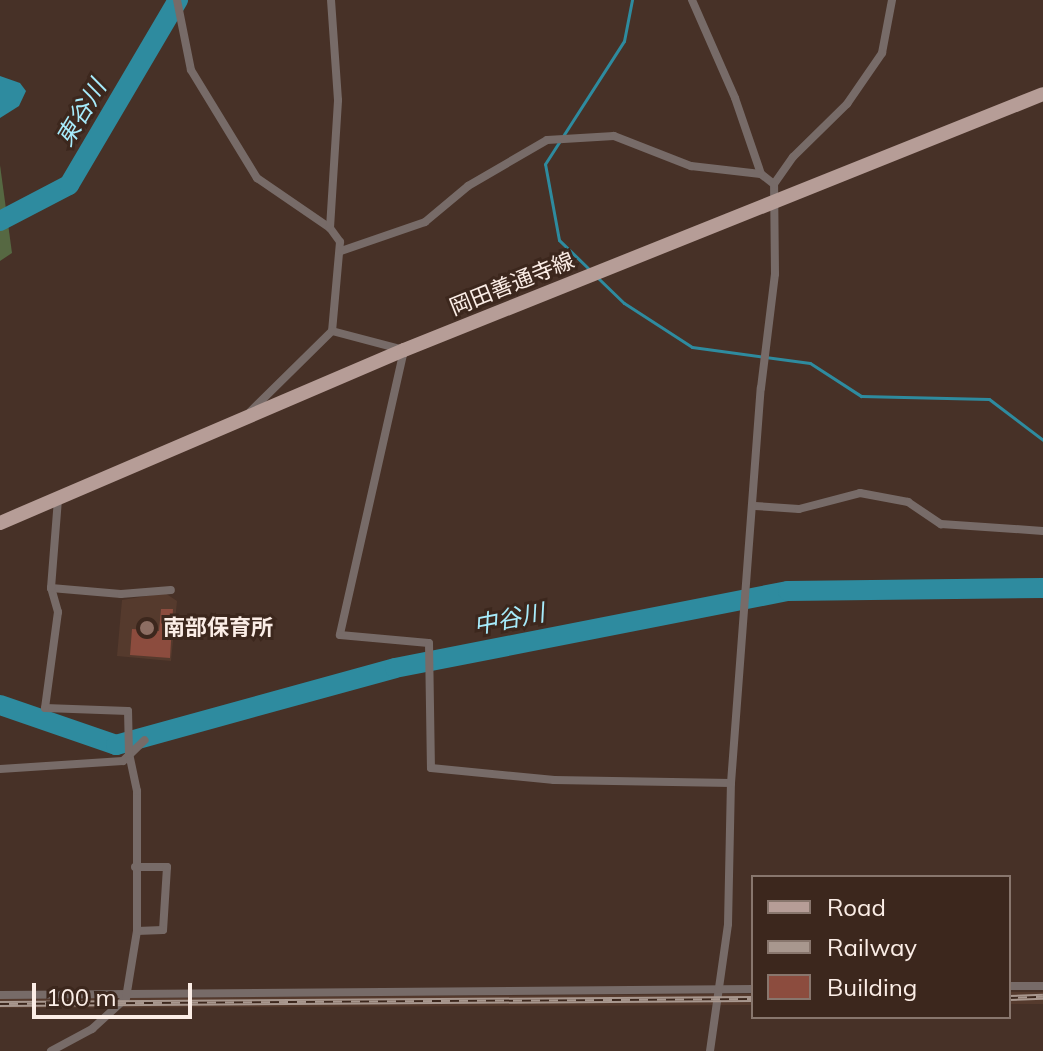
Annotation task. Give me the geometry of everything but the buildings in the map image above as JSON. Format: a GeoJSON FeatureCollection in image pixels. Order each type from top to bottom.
{"type":"FeatureCollection","features":[{"type":"Feature","properties":{"kind":"main road","name":"岡田善通寺線"},"geometry":{"type":"LineString","coordinates":[[0,523],[237,425],[404,350],[1043,94]]}},
{"type":"Feature","properties":{"kind":"street"},"geometry":{"type":"LineString","coordinates":[[177,0],[191,70],[257,178],[330,228]]}},
{"type":"Feature","properties":{"kind":"street"},"geometry":{"type":"LineString","coordinates":[[237,425],[332,331],[341,251],[330,228],[338,100],[331,0]]}},
{"type":"Feature","properties":{"kind":"street"},"geometry":{"type":"LineString","coordinates":[[692,0],[735,98],[761,174]]}},
{"type":"Feature","properties":{"kind":"street"},"geometry":{"type":"LineString","coordinates":[[710,1051],[721,989],[733,842],[731,783],[755,506],[761,388],[775,274],[771,205],[774,184],[793,157],[847,104],[882,53],[892,0]]}},
{"type":"Feature","properties":{"kind":"street"},"geometry":{"type":"LineString","coordinates":[[341,251],[425,222],[468,186],[547,140],[614,136],[691,166],[761,174],[774,184]]}},
{"type":"Feature","properties":{"kind":"street"},"geometry":{"type":"LineString","coordinates":[[332,331],[404,350],[340,635],[429,643],[431,768],[554,780],[731,783]]}},
{"type":"Feature","properties":{"kind":"street"},"geometry":{"type":"LineString","coordinates":[[755,506],[799,509],[860,493],[908,502],[941,524],[1043,531]]}},
{"type":"Feature","properties":{"kind":"street"},"geometry":{"type":"LineString","coordinates":[[51,1051],[107,1018],[128,993],[137,931],[137,791],[129,754],[128,711],[45,708],[58,612],[51,588],[58,499]]}},
{"type":"Feature","properties":{"kind":"street"},"geometry":{"type":"LineString","coordinates":[[51,588],[121,594],[171,590]]}},
{"type":"Feature","properties":{"kind":"street"},"geometry":{"type":"LineString","coordinates":[[0,769],[123,761],[145,740]]}},
{"type":"Feature","properties":{"kind":"street"},"geometry":{"type":"LineString","coordinates":[[135,867],[167,867],[163,930],[137,931]]}},
{"type":"Feature","properties":{"kind":"street"},"geometry":{"type":"LineString","coordinates":[[1011,986],[1043,986]]}},
{"type":"Feature","properties":{"kind":"street"},"geometry":{"type":"LineString","coordinates":[[0,995],[751,989]]}},
{"type":"Feature","properties":{"kind":"shaded area","name":"南部保育所"},"geometry":{"type":"Polygon","coordinates":[[[165,593],[177,601],[171,661],[117,656],[122,600],[165,593]]]}},
{"type":"Feature","properties":{"kind":"shaded area"},"geometry":{"type":"Polygon","coordinates":[[[1011,992],[1043,992],[1043,1004],[1011,1004],[1011,992]]]}},
{"type":"Feature","properties":{"kind":"shaded area"},"geometry":{"type":"Polygon","coordinates":[[[751,994],[751,1005],[0,1008],[0,999],[751,994]]]}},
{"type":"Feature","properties":{"kind":"green space"},"geometry":{"type":"Polygon","coordinates":[[[0,165],[12,253],[0,261],[0,165]]]}},
{"type":"Feature","properties":{"kind":"water"},"geometry":{"type":"Polygon","coordinates":[[[0,76],[20,83],[26,91],[19,106],[0,118],[0,76]]]}},
{"type":"Feature","properties":{"kind":"waterway","name":"東谷川"},"geometry":{"type":"LineString","coordinates":[[0,221],[69,185],[178,0]]}},
{"type":"Feature","properties":{"kind":"waterway"},"geometry":{"type":"LineString","coordinates":[[590,270],[559,240],[545,164],[624,41],[632,0]]}},
{"type":"Feature","properties":{"kind":"waterway"},"geometry":{"type":"LineString","coordinates":[[598,278],[624,303],[692,347],[810,363],[861,396],[989,399],[1043,440]]}},
{"type":"Feature","properties":{"kind":"waterway","name":"中谷川"},"geometry":{"type":"LineString","coordinates":[[0,705],[116,745],[395,668],[788,591],[1043,588]]}},
{"type":"Feature","properties":{"kind":"railway"},"geometry":{"type":"LineString","coordinates":[[1011,998],[1043,997]]}},
{"type":"Feature","properties":{"kind":"railway"},"geometry":{"type":"LineString","coordinates":[[0,1004],[751,999]]}},
{"type":"Feature","properties":{"kind":"place","name":"南部保育所"},"geometry":{"type":"Point","coordinates":[147,628]}}]}
